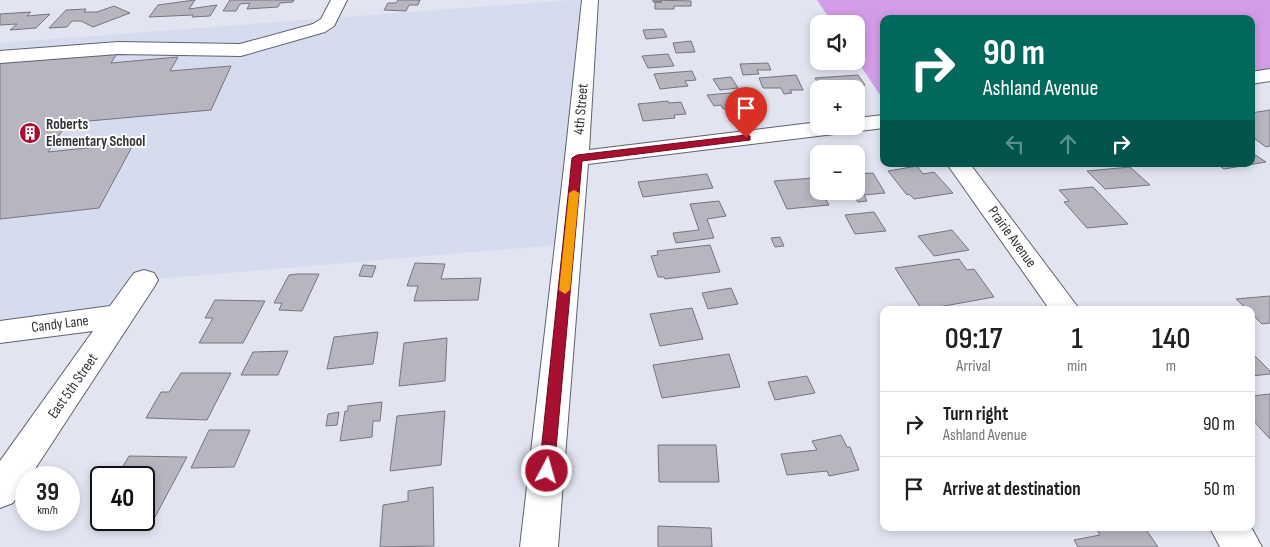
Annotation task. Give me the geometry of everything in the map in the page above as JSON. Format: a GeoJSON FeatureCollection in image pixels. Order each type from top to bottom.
{"type":"FeatureCollection","features":[{"type":"Feature","properties":{"kind":"street","name":"4th Street"},"geometry":{"type":"LineString","coordinates":[[539,547],[577,158],[590,0]]}},
{"type":"Feature","properties":{"kind":"street"},"geometry":{"type":"LineString","coordinates":[[0,57],[118,48],[213,52],[241,50],[319,28],[328,22],[336,5]]}},
{"type":"Feature","properties":{"kind":"street"},"geometry":{"type":"LineString","coordinates":[[1255,77],[1270,75]]}},
{"type":"Feature","properties":{"kind":"street"},"geometry":{"type":"LineString","coordinates":[[865,124],[880,122]]}},
{"type":"Feature","properties":{"kind":"street"},"geometry":{"type":"LineString","coordinates":[[577,158],[810,130]]}},
{"type":"Feature","properties":{"kind":"street","name":"Prairie Avenue"},"geometry":{"type":"LineString","coordinates":[[960,167],[1063,306]]}},
{"type":"Feature","properties":{"kind":"street","name":"East 5th Street"},"geometry":{"type":"LineString","coordinates":[[0,491],[144,280]]}},
{"type":"Feature","properties":{"kind":"street","name":"Candy Lane"},"geometry":{"type":"LineString","coordinates":[[0,332],[120,316]]}},
{"type":"Feature","properties":{"kind":"street"},"geometry":{"type":"LineString","coordinates":[[1231,531],[1243,547]]}},
{"type":"Feature","properties":{"kind":"shaded area"},"geometry":{"type":"Polygon","coordinates":[[[590,0],[569,244],[144,280],[120,316],[0,332],[0,43],[590,0]]]}},
{"type":"Feature","properties":{"kind":"shaded area"},"geometry":{"type":"Polygon","coordinates":[[[817,0],[1270,0],[1270,75],[1255,77],[1255,15],[880,15],[880,95],[863,70],[865,70],[865,15],[827,15],[817,0]]]}},
{"type":"Feature","properties":{"kind":"building"},"geometry":{"type":"Polygon","coordinates":[[[195,0],[189,9],[217,5],[210,16],[149,17],[158,5],[195,0]]]}},
{"type":"Feature","properties":{"kind":"building"},"geometry":{"type":"Polygon","coordinates":[[[230,0],[294,0],[293,2],[280,3],[278,7],[247,9],[250,3],[240,4],[236,11],[223,11],[230,0]]]}},
{"type":"Feature","properties":{"kind":"building"},"geometry":{"type":"Polygon","coordinates":[[[398,0],[420,0],[418,5],[409,5],[406,11],[384,10],[388,3],[396,3],[398,0]]]}},
{"type":"Feature","properties":{"kind":"building"},"geometry":{"type":"Polygon","coordinates":[[[653,0],[691,1],[691,6],[674,6],[674,9],[655,9],[655,2],[653,0]]]}},
{"type":"Feature","properties":{"kind":"building"},"geometry":{"type":"Polygon","coordinates":[[[114,6],[130,13],[93,27],[81,21],[72,21],[67,27],[49,28],[66,10],[86,9],[84,12],[97,12],[114,6]]]}},
{"type":"Feature","properties":{"kind":"building"},"geometry":{"type":"Polygon","coordinates":[[[31,12],[27,16],[50,14],[36,28],[10,30],[17,24],[0,25],[0,14],[31,12]]]}},
{"type":"Feature","properties":{"kind":"building"},"geometry":{"type":"Polygon","coordinates":[[[663,29],[667,37],[646,39],[643,30],[663,29]]]}},
{"type":"Feature","properties":{"kind":"building"},"geometry":{"type":"Polygon","coordinates":[[[691,41],[695,52],[676,53],[673,43],[691,41]]]}},
{"type":"Feature","properties":{"kind":"building","name":"Roberts Elementary School"},"geometry":{"type":"Polygon","coordinates":[[[118,52],[111,63],[178,57],[170,71],[231,66],[211,110],[67,123],[48,152],[134,143],[99,208],[0,219],[0,61],[118,52]]]}},
{"type":"Feature","properties":{"kind":"building"},"geometry":{"type":"Polygon","coordinates":[[[668,54],[674,66],[648,68],[642,56],[668,54]]]}},
{"type":"Feature","properties":{"kind":"building"},"geometry":{"type":"Polygon","coordinates":[[[768,63],[771,70],[757,70],[759,74],[743,75],[740,64],[768,63]]]}},
{"type":"Feature","properties":{"kind":"building"},"geometry":{"type":"Polygon","coordinates":[[[692,71],[696,80],[685,81],[688,86],[660,89],[654,74],[692,71]]]}},
{"type":"Feature","properties":{"kind":"building"},"geometry":{"type":"Polygon","coordinates":[[[796,75],[803,90],[790,90],[792,93],[784,94],[781,88],[763,88],[759,78],[796,75]]]}},
{"type":"Feature","properties":{"kind":"building"},"geometry":{"type":"Polygon","coordinates":[[[858,75],[862,80],[816,80],[815,78],[858,75]]]}},
{"type":"Feature","properties":{"kind":"building"},"geometry":{"type":"Polygon","coordinates":[[[731,77],[738,88],[720,90],[713,79],[731,77]]]}},
{"type":"Feature","properties":{"kind":"building"},"geometry":{"type":"Polygon","coordinates":[[[742,92],[750,106],[723,109],[721,105],[714,106],[707,95],[742,92]]]}},
{"type":"Feature","properties":{"kind":"building"},"geometry":{"type":"Polygon","coordinates":[[[668,101],[669,103],[681,102],[686,114],[674,115],[675,118],[643,121],[638,104],[668,101]]]}},
{"type":"Feature","properties":{"kind":"building"},"geometry":{"type":"Polygon","coordinates":[[[1270,110],[1270,146],[1266,147],[1255,139],[1255,112],[1270,110]]]}},
{"type":"Feature","properties":{"kind":"building"},"geometry":{"type":"Polygon","coordinates":[[[1255,155],[1266,162],[1255,164],[1255,155]]]}},
{"type":"Feature","properties":{"kind":"building"},"geometry":{"type":"Polygon","coordinates":[[[918,167],[923,174],[934,172],[953,193],[914,199],[909,194],[907,195],[888,171],[918,167]]]}},
{"type":"Feature","properties":{"kind":"building"},"geometry":{"type":"Polygon","coordinates":[[[1130,167],[1150,185],[1105,189],[1087,171],[1130,167]]]}},
{"type":"Feature","properties":{"kind":"building"},"geometry":{"type":"Polygon","coordinates":[[[865,173],[873,173],[885,193],[865,195],[865,173]]]}},
{"type":"Feature","properties":{"kind":"building"},"geometry":{"type":"Polygon","coordinates":[[[707,174],[713,188],[643,197],[638,182],[707,174]]]}},
{"type":"Feature","properties":{"kind":"building"},"geometry":{"type":"Polygon","coordinates":[[[810,178],[810,200],[826,200],[829,205],[787,209],[774,181],[810,178]]]}},
{"type":"Feature","properties":{"kind":"building"},"geometry":{"type":"Polygon","coordinates":[[[1093,187],[1128,224],[1087,228],[1064,202],[1069,201],[1059,190],[1093,187]]]}},
{"type":"Feature","properties":{"kind":"building"},"geometry":{"type":"Polygon","coordinates":[[[865,197],[867,201],[858,202],[856,200],[865,200],[865,197]]]}},
{"type":"Feature","properties":{"kind":"building"},"geometry":{"type":"Polygon","coordinates":[[[719,201],[726,216],[707,219],[714,238],[676,243],[673,233],[699,230],[690,204],[719,201]]]}},
{"type":"Feature","properties":{"kind":"building"},"geometry":{"type":"Polygon","coordinates":[[[874,212],[886,231],[855,234],[845,215],[874,212]]]}},
{"type":"Feature","properties":{"kind":"building"},"geometry":{"type":"Polygon","coordinates":[[[952,230],[969,250],[934,256],[918,236],[952,230]]]}},
{"type":"Feature","properties":{"kind":"building"},"geometry":{"type":"Polygon","coordinates":[[[780,237],[784,246],[775,247],[771,238],[780,237]]]}},
{"type":"Feature","properties":{"kind":"building"},"geometry":{"type":"Polygon","coordinates":[[[710,245],[720,272],[665,279],[664,277],[658,277],[651,256],[658,255],[657,251],[710,245]]]}},
{"type":"Feature","properties":{"kind":"building"},"geometry":{"type":"Polygon","coordinates":[[[959,259],[967,270],[974,269],[994,297],[944,306],[919,306],[895,268],[959,259]]]}},
{"type":"Feature","properties":{"kind":"building"},"geometry":{"type":"Polygon","coordinates":[[[415,263],[445,264],[441,279],[481,278],[478,300],[414,301],[418,286],[407,286],[415,263]]]}},
{"type":"Feature","properties":{"kind":"building"},"geometry":{"type":"Polygon","coordinates":[[[363,265],[376,266],[372,277],[359,276],[363,265]]]}},
{"type":"Feature","properties":{"kind":"building"},"geometry":{"type":"Polygon","coordinates":[[[319,274],[302,311],[279,310],[282,303],[274,303],[289,275],[319,274]]]}},
{"type":"Feature","properties":{"kind":"building"},"geometry":{"type":"Polygon","coordinates":[[[731,288],[738,304],[708,309],[702,293],[731,288]]]}},
{"type":"Feature","properties":{"kind":"building"},"geometry":{"type":"Polygon","coordinates":[[[1270,296],[1270,323],[1262,324],[1255,317],[1255,306],[1244,306],[1236,299],[1270,296]]]}},
{"type":"Feature","properties":{"kind":"building"},"geometry":{"type":"Polygon","coordinates":[[[215,300],[265,301],[243,343],[199,343],[213,318],[205,318],[215,300]]]}},
{"type":"Feature","properties":{"kind":"building"},"geometry":{"type":"Polygon","coordinates":[[[692,308],[703,339],[660,346],[650,314],[692,308]]]}},
{"type":"Feature","properties":{"kind":"building"},"geometry":{"type":"Polygon","coordinates":[[[378,332],[373,364],[327,369],[334,337],[378,332]]]}},
{"type":"Feature","properties":{"kind":"building"},"geometry":{"type":"Polygon","coordinates":[[[447,338],[445,381],[399,386],[404,343],[447,338]]]}},
{"type":"Feature","properties":{"kind":"building"},"geometry":{"type":"Polygon","coordinates":[[[288,351],[278,375],[241,375],[253,352],[288,351]]]}},
{"type":"Feature","properties":{"kind":"building"},"geometry":{"type":"Polygon","coordinates":[[[729,354],[740,387],[662,398],[653,365],[729,354]]]}},
{"type":"Feature","properties":{"kind":"building"},"geometry":{"type":"Polygon","coordinates":[[[1255,356],[1270,371],[1270,374],[1255,376],[1255,356]]]}},
{"type":"Feature","properties":{"kind":"building"},"geometry":{"type":"Polygon","coordinates":[[[181,373],[231,373],[207,420],[146,418],[161,392],[169,392],[181,373]]]}},
{"type":"Feature","properties":{"kind":"building"},"geometry":{"type":"Polygon","coordinates":[[[807,376],[815,393],[775,400],[768,382],[807,376]]]}},
{"type":"Feature","properties":{"kind":"building"},"geometry":{"type":"Polygon","coordinates":[[[1270,394],[1270,439],[1255,422],[1255,396],[1270,394]]]}},
{"type":"Feature","properties":{"kind":"building"},"geometry":{"type":"Polygon","coordinates":[[[382,402],[380,421],[373,421],[372,437],[340,441],[345,411],[348,411],[348,406],[382,402]]]}},
{"type":"Feature","properties":{"kind":"building"},"geometry":{"type":"Polygon","coordinates":[[[445,411],[441,465],[390,471],[397,416],[445,411]]]}},
{"type":"Feature","properties":{"kind":"building"},"geometry":{"type":"Polygon","coordinates":[[[339,412],[337,425],[326,426],[328,414],[339,412]]]}},
{"type":"Feature","properties":{"kind":"building"},"geometry":{"type":"Polygon","coordinates":[[[209,430],[250,430],[234,467],[191,468],[209,430]]]}},
{"type":"Feature","properties":{"kind":"building"},"geometry":{"type":"Polygon","coordinates":[[[841,435],[847,447],[850,447],[859,470],[829,476],[827,471],[787,475],[781,454],[817,450],[812,441],[841,435]]]}},
{"type":"Feature","properties":{"kind":"building"},"geometry":{"type":"Polygon","coordinates":[[[658,445],[716,445],[719,482],[659,482],[658,445]]]}},
{"type":"Feature","properties":{"kind":"building"},"geometry":{"type":"Polygon","coordinates":[[[129,456],[187,457],[155,517],[155,466],[123,466],[129,456]]]}},
{"type":"Feature","properties":{"kind":"building"},"geometry":{"type":"Polygon","coordinates":[[[433,487],[434,546],[380,547],[383,505],[408,501],[408,491],[433,487]]]}},
{"type":"Feature","properties":{"kind":"building"},"geometry":{"type":"Polygon","coordinates":[[[658,526],[711,528],[712,547],[658,547],[658,526]]]}},
{"type":"Feature","properties":{"kind":"building"},"geometry":{"type":"Polygon","coordinates":[[[1098,531],[1147,531],[1158,547],[1078,547],[1074,540],[1100,535],[1098,531]]]}},
{"type":"Feature","properties":{"kind":"slow traffic"},"geometry":{"type":"LineString","coordinates":[[565,290],[574,193]]}},
{"type":"Feature","properties":{"kind":"place","name":"Roberts Elementary School"},"geometry":{"type":"Point","coordinates":[30,133]}},
{"type":"Feature","properties":{"kind":"route"},"geometry":{"type":"LineString","coordinates":[[547,471],[577,158],[746,138]]}}]}
